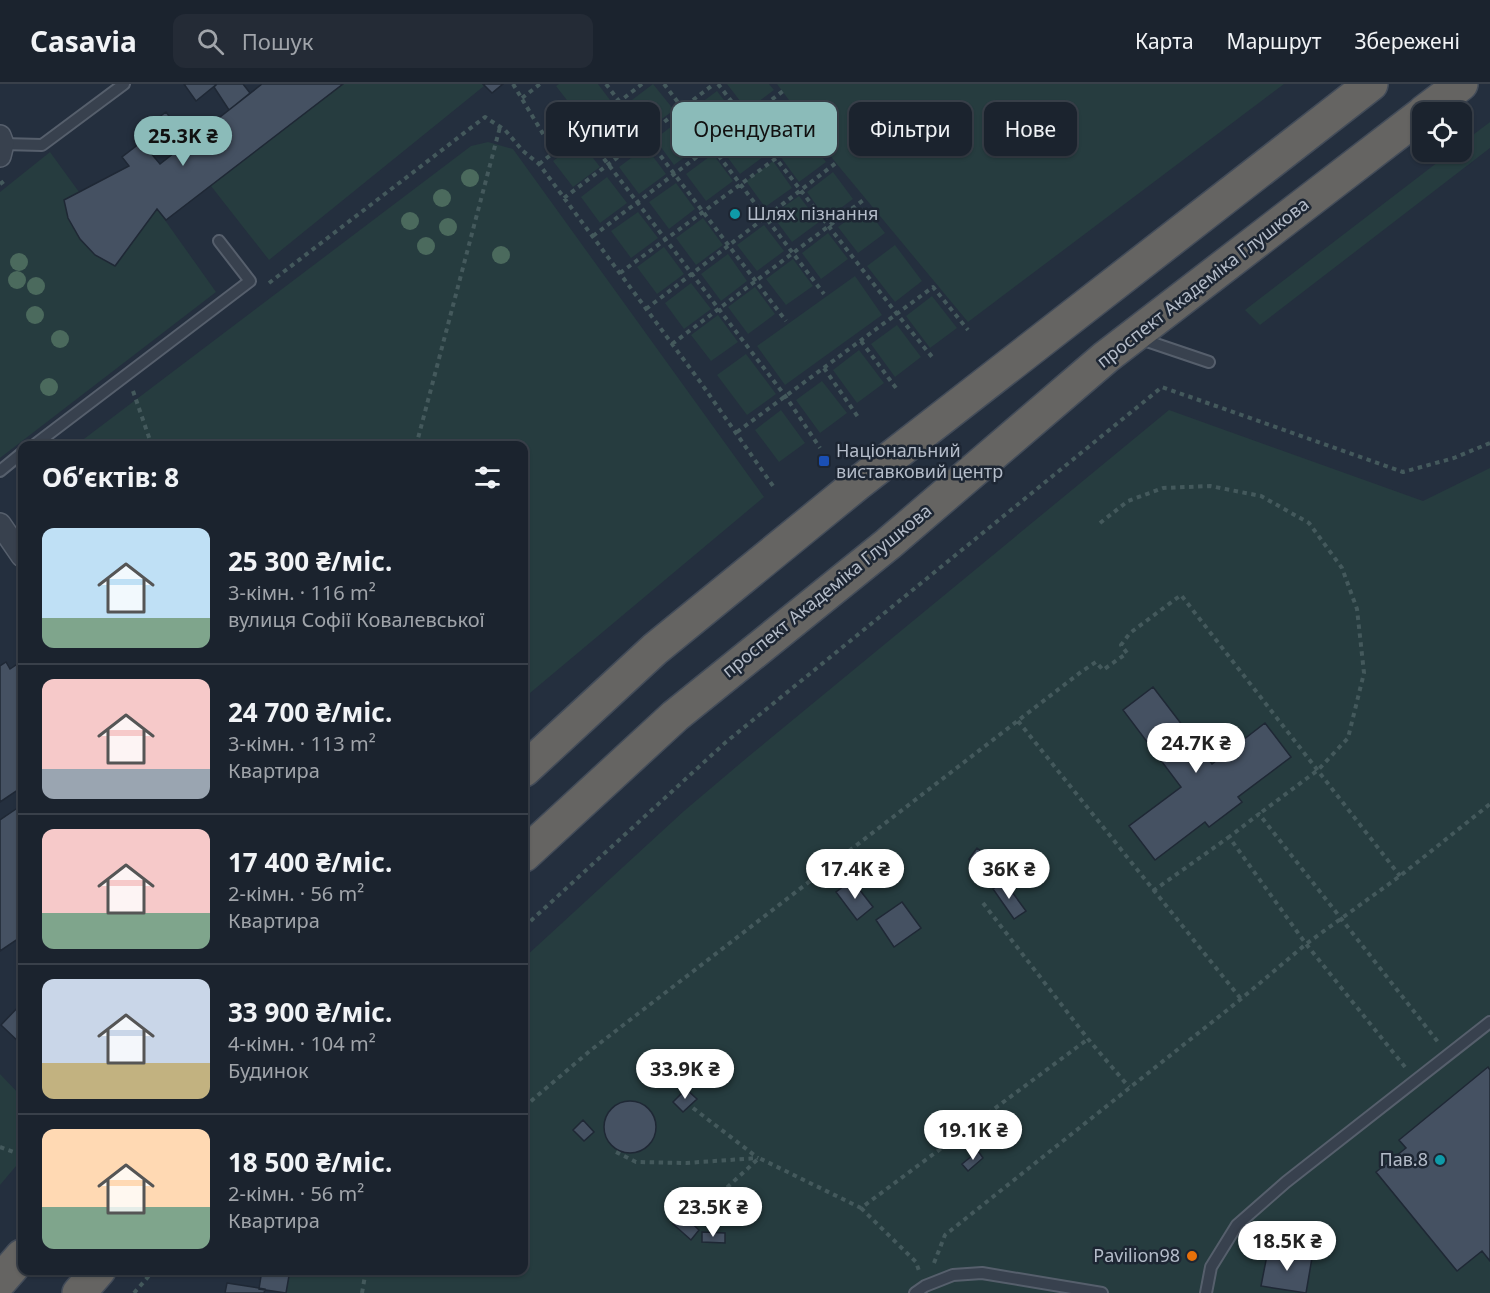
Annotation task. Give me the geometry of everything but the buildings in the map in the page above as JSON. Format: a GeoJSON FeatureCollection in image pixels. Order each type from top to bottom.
{"type":"FeatureCollection","features":[{"type":"Feature","properties":{"kind":"highway"},"geometry":{"type":"LineString","coordinates":[[528,766],[655,649],[857,484],[1371,84]]}},
{"type":"Feature","properties":{"kind":"highway","name":"проспект Академіка Глушкова"},"geometry":{"type":"LineString","coordinates":[[1437,102],[1461,84]]}},
{"type":"Feature","properties":{"kind":"highway","name":"проспект Академіка Глушкова"},"geometry":{"type":"LineString","coordinates":[[528,851],[675,716],[888,544],[1132,336],[1412,121]]}},
{"type":"Feature","properties":{"kind":"highway"},"geometry":{"type":"LineString","coordinates":[[0,1281],[18,1261]]}},
{"type":"Feature","properties":{"kind":"highway"},"geometry":{"type":"LineString","coordinates":[[79,1293],[95,1275]]}},
{"type":"Feature","properties":{"kind":"street"},"geometry":{"type":"LineString","coordinates":[[0,524],[18,550]]}},
{"type":"Feature","properties":{"kind":"lane"},"geometry":{"type":"LineString","coordinates":[[1,145],[42,146],[124,84]]}},
{"type":"Feature","properties":{"kind":"lane"},"geometry":{"type":"LineString","coordinates":[[40,441],[250,281],[219,241]]}},
{"type":"Feature","properties":{"kind":"lane"},"geometry":{"type":"LineString","coordinates":[[1132,336],[1209,362]]}},
{"type":"Feature","properties":{"kind":"lane"},"geometry":{"type":"LineString","coordinates":[[0,471],[18,456]]}},
{"type":"Feature","properties":{"kind":"lane"},"geometry":{"type":"LineString","coordinates":[[1206,1293],[1211,1267],[1237,1225],[1286,1182],[1490,1022]]}},
{"type":"Feature","properties":{"kind":"lane"},"geometry":{"type":"LineString","coordinates":[[915,1293],[925,1286],[953,1275],[982,1273],[1102,1293]]}},
{"type":"Feature","properties":{"kind":"path"},"geometry":{"type":"LineString","coordinates":[[513,84],[546,138]]}},
{"type":"Feature","properties":{"kind":"path"},"geometry":{"type":"LineString","coordinates":[[522,98],[540,84]]}},
{"type":"Feature","properties":{"kind":"path"},"geometry":{"type":"LineString","coordinates":[[606,84],[620,101],[642,84]]}},
{"type":"Feature","properties":{"kind":"path"},"geometry":{"type":"LineString","coordinates":[[664,84],[678,102]]}},
{"type":"Feature","properties":{"kind":"path"},"geometry":{"type":"LineString","coordinates":[[690,102],[716,84],[731,102]]}},
{"type":"Feature","properties":{"kind":"path"},"geometry":{"type":"LineString","coordinates":[[768,102],[783,91]]}},
{"type":"Feature","properties":{"kind":"path"},"geometry":{"type":"LineString","coordinates":[[660,125],[672,116]]}},
{"type":"Feature","properties":{"kind":"path"},"geometry":{"type":"LineString","coordinates":[[261,289],[485,117],[505,130],[539,164],[737,432],[773,486]]}},
{"type":"Feature","properties":{"kind":"path"},"geometry":{"type":"LineString","coordinates":[[417,441],[500,127]]}},
{"type":"Feature","properties":{"kind":"path"},"geometry":{"type":"LineString","coordinates":[[539,164],[549,156]]}},
{"type":"Feature","properties":{"kind":"path"},"geometry":{"type":"LineString","coordinates":[[602,156],[786,397],[820,448]]}},
{"type":"Feature","properties":{"kind":"path"},"geometry":{"type":"LineString","coordinates":[[564,198],[619,156]]}},
{"type":"Feature","properties":{"kind":"path"},"geometry":{"type":"LineString","coordinates":[[660,156],[786,321]]}},
{"type":"Feature","properties":{"kind":"path"},"geometry":{"type":"LineString","coordinates":[[593,237],[698,156]]}},
{"type":"Feature","properties":{"kind":"path"},"geometry":{"type":"LineString","coordinates":[[718,156],[824,294]]}},
{"type":"Feature","properties":{"kind":"path"},"geometry":{"type":"LineString","coordinates":[[774,156],[933,358]]}},
{"type":"Feature","properties":{"kind":"path"},"geometry":{"type":"LineString","coordinates":[[620,273],[780,156]]}},
{"type":"Feature","properties":{"kind":"path"},"geometry":{"type":"LineString","coordinates":[[646,309],[836,163]]}},
{"type":"Feature","properties":{"kind":"path"},"geometry":{"type":"LineString","coordinates":[[672,344],[866,198]]}},
{"type":"Feature","properties":{"kind":"path"},"geometry":{"type":"LineString","coordinates":[[737,432],[933,287],[968,330]]}},
{"type":"Feature","properties":{"kind":"path"},"geometry":{"type":"LineString","coordinates":[[861,341],[896,388]]}},
{"type":"Feature","properties":{"kind":"path"},"geometry":{"type":"LineString","coordinates":[[824,368],[858,417]]}},
{"type":"Feature","properties":{"kind":"path"},"geometry":{"type":"LineString","coordinates":[[528,923],[726,742],[1162,387],[1403,472],[1454,458],[1490,443]]}},
{"type":"Feature","properties":{"kind":"path"},"geometry":{"type":"LineString","coordinates":[[131,388],[150,441]]}},
{"type":"Feature","properties":{"kind":"path"},"geometry":{"type":"LineString","coordinates":[[1100,523],[1128,501],[1163,488],[1210,486],[1261,496],[1309,523],[1342,568],[1357,609],[1364,673],[1348,738],[1318,770],[1153,891]]}},
{"type":"Feature","properties":{"kind":"path"},"geometry":{"type":"LineString","coordinates":[[528,1104],[591,1050],[1096,662],[1103,670],[1114,663],[1126,653],[1121,645],[1130,633],[1181,595],[1400,876]]}},
{"type":"Feature","properties":{"kind":"path"},"geometry":{"type":"LineString","coordinates":[[1018,721],[1241,999]]}},
{"type":"Feature","properties":{"kind":"path"},"geometry":{"type":"LineString","coordinates":[[925,1286],[945,1235],[1241,999],[1306,944],[1400,876],[1490,804]]}},
{"type":"Feature","properties":{"kind":"path"},"geometry":{"type":"LineString","coordinates":[[1259,814],[1447,1054]]}},
{"type":"Feature","properties":{"kind":"path"},"geometry":{"type":"LineString","coordinates":[[1229,837],[1306,944],[1415,1080]]}},
{"type":"Feature","properties":{"kind":"path"},"geometry":{"type":"LineString","coordinates":[[982,903],[1088,1039],[1129,1087]]}},
{"type":"Feature","properties":{"kind":"path"},"geometry":{"type":"LineString","coordinates":[[861,1208],[1088,1039]]}},
{"type":"Feature","properties":{"kind":"path"},"geometry":{"type":"LineString","coordinates":[[693,1108],[759,1158],[861,1208],[916,1262],[925,1286]]}},
{"type":"Feature","properties":{"kind":"path"},"geometry":{"type":"LineString","coordinates":[[0,1147],[18,1154]]}},
{"type":"Feature","properties":{"kind":"path"},"geometry":{"type":"LineString","coordinates":[[616,1152],[636,1162],[686,1163],[759,1158]]}},
{"type":"Feature","properties":{"kind":"path"},"geometry":{"type":"LineString","coordinates":[[694,1218],[759,1158]]}},
{"type":"Feature","properties":{"kind":"path"},"geometry":{"type":"LineString","coordinates":[[134,1293],[150,1275]]}},
{"type":"Feature","properties":{"kind":"path"},"geometry":{"type":"LineString","coordinates":[[362,1293],[365,1275]]}},
{"type":"Feature","properties":{"kind":"green space"},"geometry":{"type":"Polygon","coordinates":[[[343,84],[482,84],[484,86],[269,260],[211,186],[343,84]]]}},
{"type":"Feature","properties":{"kind":"green space"},"geometry":{"type":"Polygon","coordinates":[[[559,84],[598,84],[610,100],[607,102],[568,102],[556,86],[559,84]]]}},
{"type":"Feature","properties":{"kind":"green space"},"geometry":{"type":"Polygon","coordinates":[[[653,84],[672,108],[672,111],[660,120],[660,102],[629,102],[653,84]]]}},
{"type":"Feature","properties":{"kind":"green space"},"geometry":{"type":"Polygon","coordinates":[[[727,84],[769,84],[774,90],[758,102],[741,102],[727,84]]]}},
{"type":"Feature","properties":{"kind":"green space"},"geometry":{"type":"Polygon","coordinates":[[[777,84],[1284,84],[968,322],[831,156],[837,156],[837,102],[790,102],[777,84]]]}},
{"type":"Feature","properties":{"kind":"green space"},"geometry":{"type":"Polygon","coordinates":[[[717,91],[725,102],[702,102],[717,91]]]}},
{"type":"Feature","properties":{"kind":"green space"},"geometry":{"type":"Polygon","coordinates":[[[1490,122],[1490,148],[1472,162],[1472,136],[1490,122]]]}},
{"type":"Feature","properties":{"kind":"green space"},"geometry":{"type":"Polygon","coordinates":[[[672,126],[672,156],[686,156],[674,165],[660,146],[660,135],[672,126]]]}},
{"type":"Feature","properties":{"kind":"green space"},"geometry":{"type":"Polygon","coordinates":[[[488,142],[513,149],[764,497],[528,695],[528,441],[81,441],[471,146],[488,142]]]}},
{"type":"Feature","properties":{"kind":"green space"},"geometry":{"type":"Polygon","coordinates":[[[50,152],[79,192],[64,200],[71,222],[88,247],[116,266],[157,209],[216,292],[22,441],[18,441],[18,444],[0,458],[0,192],[50,152]]]}},
{"type":"Feature","properties":{"kind":"green space"},"geometry":{"type":"Polygon","coordinates":[[[560,156],[592,156],[600,167],[573,187],[553,161],[560,156]]]}},
{"type":"Feature","properties":{"kind":"green space"},"geometry":{"type":"Polygon","coordinates":[[[634,156],[653,156],[666,174],[639,194],[619,167],[634,156]]]}},
{"type":"Feature","properties":{"kind":"green space"},"geometry":{"type":"Polygon","coordinates":[[[710,156],[714,156],[733,181],[706,201],[686,174],[710,156]]]}},
{"type":"Feature","properties":{"kind":"green space"},"geometry":{"type":"Polygon","coordinates":[[[727,156],[764,156],[740,174],[727,156]]]}},
{"type":"Feature","properties":{"kind":"green space"},"geometry":{"type":"Polygon","coordinates":[[[780,156],[821,156],[826,162],[799,182],[780,156]]]}},
{"type":"Feature","properties":{"kind":"green space"},"geometry":{"type":"Polygon","coordinates":[[[773,161],[792,188],[765,207],[746,181],[773,161]]]}},
{"type":"Feature","properties":{"kind":"green space"},"geometry":{"type":"Polygon","coordinates":[[[1438,162],[1472,162],[1260,325],[1245,310],[1438,162]]]}},
{"type":"Feature","properties":{"kind":"green space"},"geometry":{"type":"Polygon","coordinates":[[[833,172],[853,199],[826,219],[807,192],[833,172]]]}},
{"type":"Feature","properties":{"kind":"green space"},"geometry":{"type":"Polygon","coordinates":[[[607,177],[627,203],[600,223],[581,197],[607,177]]]}},
{"type":"Feature","properties":{"kind":"green space"},"geometry":{"type":"Polygon","coordinates":[[[676,183],[695,209],[669,229],[649,202],[676,183]]]}},
{"type":"Feature","properties":{"kind":"green space"},"geometry":{"type":"Polygon","coordinates":[[[799,196],[819,222],[792,242],[772,215],[799,196]]]}},
{"type":"Feature","properties":{"kind":"green space"},"geometry":{"type":"Polygon","coordinates":[[[865,207],[885,233],[858,253],[838,227],[865,207]]]}},
{"type":"Feature","properties":{"kind":"green space"},"geometry":{"type":"Polygon","coordinates":[[[638,212],[658,238],[631,258],[611,231],[638,212]]]}},
{"type":"Feature","properties":{"kind":"green space"},"geometry":{"type":"Polygon","coordinates":[[[703,218],[723,245],[696,265],[676,238],[703,218]]]}},
{"type":"Feature","properties":{"kind":"green space"},"geometry":{"type":"Polygon","coordinates":[[[764,225],[784,251],[757,271],[737,245],[764,225]]]}},
{"type":"Feature","properties":{"kind":"green space"},"geometry":{"type":"Polygon","coordinates":[[[828,233],[848,259],[821,279],[802,253],[828,233]]]}},
{"type":"Feature","properties":{"kind":"green space"},"geometry":{"type":"Polygon","coordinates":[[[895,245],[922,281],[895,302],[867,266],[895,245]]]}},
{"type":"Feature","properties":{"kind":"green space"},"geometry":{"type":"Polygon","coordinates":[[[664,247],[684,274],[657,294],[637,267],[664,247]]]}},
{"type":"Feature","properties":{"kind":"green space"},"geometry":{"type":"Polygon","coordinates":[[[728,254],[747,281],[721,301],[701,274],[728,254]]]}},
{"type":"Feature","properties":{"kind":"green space"},"geometry":{"type":"Polygon","coordinates":[[[793,259],[813,286],[786,305],[766,279],[793,259]]]}},
{"type":"Feature","properties":{"kind":"green space"},"geometry":{"type":"Polygon","coordinates":[[[855,276],[882,315],[785,385],[757,346],[855,276]]]}},
{"type":"Feature","properties":{"kind":"green space"},"geometry":{"type":"Polygon","coordinates":[[[691,283],[711,309],[684,329],[665,303],[691,283]]]}},
{"type":"Feature","properties":{"kind":"green space"},"geometry":{"type":"Polygon","coordinates":[[[755,287],[775,314],[748,334],[728,307],[755,287]]]}},
{"type":"Feature","properties":{"kind":"green space"},"geometry":{"type":"Polygon","coordinates":[[[932,296],[957,328],[930,348],[906,316],[932,296]]]}},
{"type":"Feature","properties":{"kind":"green space"},"geometry":{"type":"Polygon","coordinates":[[[718,315],[738,342],[711,361],[691,335],[718,315]]]}},
{"type":"Feature","properties":{"kind":"green space"},"geometry":{"type":"Polygon","coordinates":[[[897,325],[921,357],[895,377],[871,344],[897,325]]]}},
{"type":"Feature","properties":{"kind":"green space"},"geometry":{"type":"Polygon","coordinates":[[[859,350],[884,383],[857,403],[833,370],[859,350]]]}},
{"type":"Feature","properties":{"kind":"green space"},"geometry":{"type":"Polygon","coordinates":[[[746,354],[776,394],[747,415],[717,375],[746,354]]]}},
{"type":"Feature","properties":{"kind":"green space"},"geometry":{"type":"Polygon","coordinates":[[[822,381],[847,413],[820,433],[796,400],[822,381]]]}},
{"type":"Feature","properties":{"kind":"green space"},"geometry":{"type":"Polygon","coordinates":[[[781,410],[805,443],[779,462],[755,430],[781,410]]]}},
{"type":"Feature","properties":{"kind":"green space"},"geometry":{"type":"Polygon","coordinates":[[[1169,410],[1423,501],[1490,468],[1490,1293],[286,1293],[289,1275],[528,1275],[528,954],[684,811],[1169,410]]]}},
{"type":"Feature","properties":{"kind":"green space"},"geometry":{"type":"Polygon","coordinates":[[[0,1074],[18,1093],[18,1164],[0,1185],[0,1074]]]}},
{"type":"Feature","properties":{"kind":"place","name":"Шлях пізнання"},"geometry":{"type":"Point","coordinates":[735,214]}},
{"type":"Feature","properties":{"kind":"place","name":"Національний виставковий центр"},"geometry":{"type":"Point","coordinates":[824,461]}},
{"type":"Feature","properties":{"kind":"place","name":"Пав.8"},"geometry":{"type":"Point","coordinates":[1440,1160]}},
{"type":"Feature","properties":{"kind":"place","name":"Pavilion98"},"geometry":{"type":"Point","coordinates":[1192,1256]}}]}
